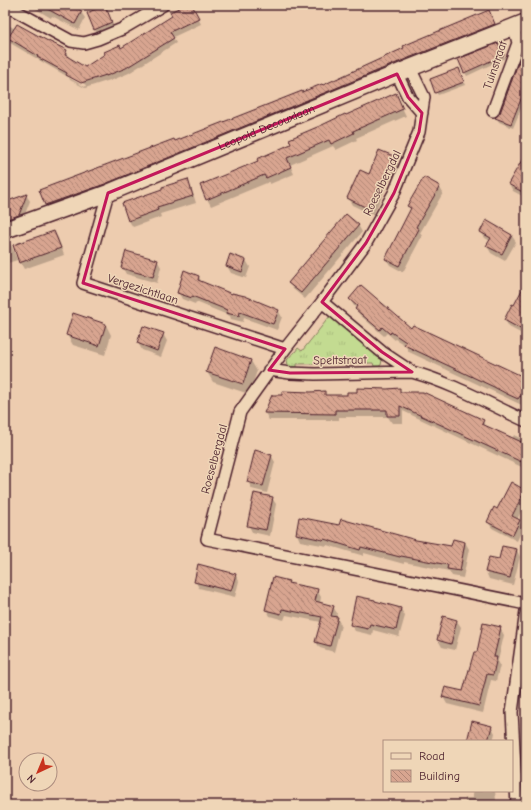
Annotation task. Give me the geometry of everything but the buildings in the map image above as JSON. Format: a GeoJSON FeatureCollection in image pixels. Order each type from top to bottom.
{"type":"FeatureCollection","features":[{"type":"Feature","properties":{"kind":"street"},"geometry":{"type":"LineString","coordinates":[[5,5],[71,40],[84,43],[122,29],[163,5]]}},
{"type":"Feature","properties":{"kind":"street","name":"Leopold Decouxlaan"},"geometry":{"type":"LineString","coordinates":[[5,230],[108,193],[520,24]]}},
{"type":"Feature","properties":{"kind":"street","name":"Tuinstraat"},"geometry":{"type":"LineString","coordinates":[[493,111],[518,43],[520,24]]}},
{"type":"Feature","properties":{"kind":"street","name":"Roeselbergdal"},"geometry":{"type":"LineString","coordinates":[[404,71],[424,97],[419,132],[394,193],[366,243],[322,302],[284,349],[240,412],[207,539],[526,604]]}},
{"type":"Feature","properties":{"kind":"street","name":"Vergezichtlaan"},"geometry":{"type":"LineString","coordinates":[[108,193],[83,283],[284,349]]}},
{"type":"Feature","properties":{"kind":"street","name":"Speltstraat"},"geometry":{"type":"LineString","coordinates":[[322,302],[382,352],[412,372],[444,383],[526,421]]}},
{"type":"Feature","properties":{"kind":"street","name":"Speltstraat"},"geometry":{"type":"LineString","coordinates":[[269,370],[315,374],[412,372]]}},
{"type":"Feature","properties":{"kind":"street"},"geometry":{"type":"LineString","coordinates":[[517,805],[512,712],[526,611]]}},
{"type":"Feature","properties":{"kind":"highlighted area"},"geometry":{"type":"Polygon","coordinates":[[[397,74],[408,97],[422,113],[419,132],[394,193],[366,243],[322,302],[382,352],[412,372],[290,373],[269,370],[285,349],[83,283],[108,193],[397,74]]]}},
{"type":"Feature","properties":{"kind":"green space"},"geometry":{"type":"Polygon","coordinates":[[[330,316],[382,360],[381,365],[374,366],[373,363],[297,364],[297,367],[290,367],[287,360],[298,348],[302,351],[330,316]]]}}]}
